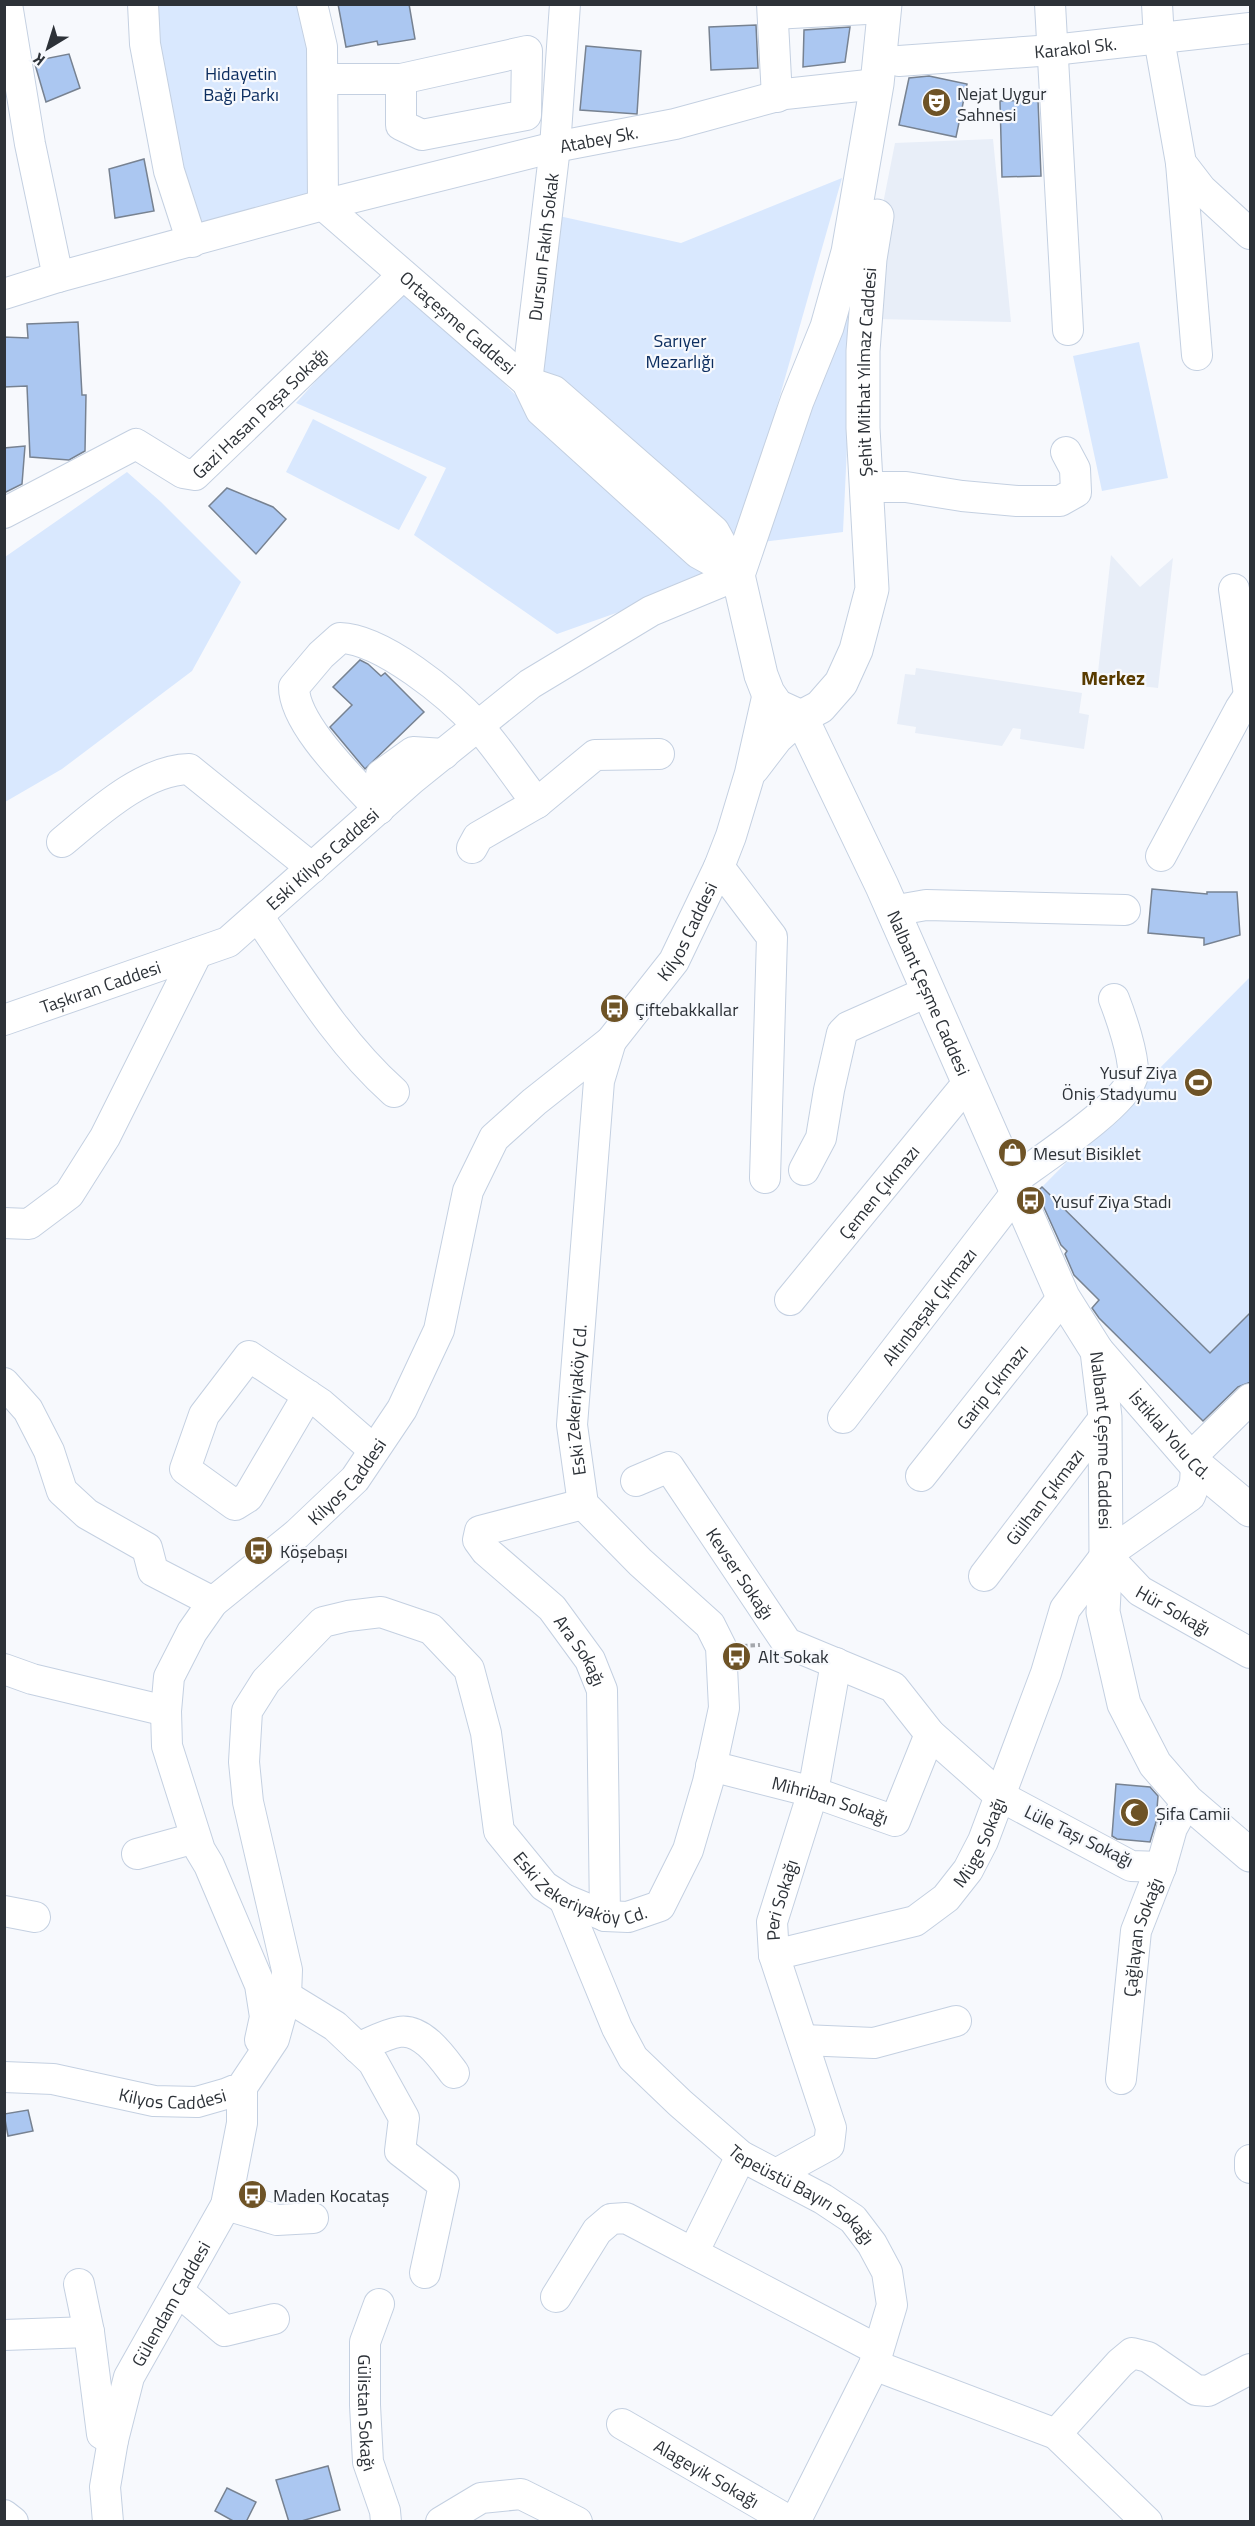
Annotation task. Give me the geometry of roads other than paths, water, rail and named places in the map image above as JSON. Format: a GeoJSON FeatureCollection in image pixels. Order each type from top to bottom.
{"type":"FeatureCollection","features":[{"type":"Feature","properties":{"kind":"main road","name":"Şehit Mithat Yılmaz Caddesi"},"geometry":{"type":"LineString","coordinates":[[801,717],[820,707],[841,683],[856,650],[872,589],[863,428],[863,351],[870,259],[892,120],[888,72],[891,6]]}},
{"type":"Feature","properties":{"kind":"main road","name":"Şehit Mithat Yılmaz Caddesi"},"geometry":{"type":"LineString","coordinates":[[738,575],[797,401],[827,327],[848,252],[888,72]]}},
{"type":"Feature","properties":{"kind":"main road"},"geometry":{"type":"LineString","coordinates":[[827,327],[844,327],[863,351]]}},
{"type":"Feature","properties":{"kind":"main road"},"geometry":{"type":"LineString","coordinates":[[738,575],[761,675],[768,693],[777,706],[801,717]]}},
{"type":"Feature","properties":{"kind":"main road","name":"Nalbant Çeşme Caddesi"},"geometry":{"type":"LineString","coordinates":[[801,717],[892,911],[1063,1297],[1096,1351],[1105,1417],[1106,1555],[1103,1612],[1124,1704],[1155,1764],[1187,1801],[1251,1855]]}},
{"type":"Feature","properties":{"kind":"main road","name":"İstiklal Yolu Cd."},"geometry":{"type":"LineString","coordinates":[[1096,1351],[1193,1462],[1251,1510]]}},
{"type":"Feature","properties":{"kind":"main road"},"geometry":{"type":"LineString","coordinates":[[1105,1417],[1119,1406],[1141,1407],[1156,1418]]}},
{"type":"Feature","properties":{"kind":"street"},"geometry":{"type":"LineString","coordinates":[[7,4],[30,144],[58,277]]}},
{"type":"Feature","properties":{"kind":"street"},"geometry":{"type":"LineString","coordinates":[[143,4],[145,44],[169,171],[192,242]]}},
{"type":"Feature","properties":{"kind":"street"},"geometry":{"type":"LineString","coordinates":[[312,4],[322,47],[323,205]]}},
{"type":"Feature","properties":{"kind":"street","name":"Dursun Fakıh Sokak"},"geometry":{"type":"LineString","coordinates":[[527,382],[555,147],[565,4]]}},
{"type":"Feature","properties":{"kind":"street"},"geometry":{"type":"LineString","coordinates":[[1050,4],[1068,330]]}},
{"type":"Feature","properties":{"kind":"street"},"geometry":{"type":"LineString","coordinates":[[1157,4],[1159,39],[1181,163],[1197,355]]}},
{"type":"Feature","properties":{"kind":"street"},"geometry":{"type":"LineString","coordinates":[[777,97],[772,9],[891,6]]}},
{"type":"Feature","properties":{"kind":"street","name":"Karakol Sk."},"geometry":{"type":"LineString","coordinates":[[888,72],[1053,50],[1251,28]]}},
{"type":"Feature","properties":{"kind":"street","name":"Atabey Sk."},"geometry":{"type":"LineString","coordinates":[[4,294],[58,277],[323,205],[555,147],[675,124],[777,97],[888,72]]}},
{"type":"Feature","properties":{"kind":"street"},"geometry":{"type":"LineString","coordinates":[[323,79],[401,79]]}},
{"type":"Feature","properties":{"kind":"street"},"geometry":{"type":"LineString","coordinates":[[1181,163],[1201,189],[1251,234]]}},
{"type":"Feature","properties":{"kind":"street","name":"Ortaçeşme Caddesi"},"geometry":{"type":"LineString","coordinates":[[323,205],[527,382],[541,411],[698,553],[738,575]]}},
{"type":"Feature","properties":{"kind":"street","name":"Gazi Hasan Paşa Sokağı"},"geometry":{"type":"LineString","coordinates":[[4,513],[136,444],[183,473],[195,475],[403,275]]}},
{"type":"Feature","properties":{"kind":"street"},"geometry":{"type":"LineString","coordinates":[[866,487],[906,487],[962,496],[1017,501],[1060,501],[1076,492],[1075,469],[1066,452]]}},
{"type":"Feature","properties":{"kind":"street","name":"Eski Kilyos Caddesi"},"geometry":{"type":"LineString","coordinates":[[197,953],[228,942],[379,809],[530,684],[651,611],[738,575]]}},
{"type":"Feature","properties":{"kind":"street"},"geometry":{"type":"LineString","coordinates":[[1161,856],[1250,694],[1234,589]]}},
{"type":"Feature","properties":{"kind":"street"},"geometry":{"type":"LineString","coordinates":[[379,809],[312,733],[294,700],[294,687],[321,655],[340,638],[355,638],[393,657],[443,693],[478,726],[537,803]]}},
{"type":"Feature","properties":{"kind":"street"},"geometry":{"type":"LineString","coordinates":[[750,773],[768,693]]}},
{"type":"Feature","properties":{"kind":"street"},"geometry":{"type":"LineString","coordinates":[[750,773],[777,739],[801,717]]}},
{"type":"Feature","properties":{"kind":"street"},"geometry":{"type":"LineString","coordinates":[[472,848],[478,837],[537,803],[595,755],[659,754]]}},
{"type":"Feature","properties":{"kind":"street"},"geometry":{"type":"LineString","coordinates":[[62,842],[105,806],[149,779],[172,769],[189,769],[312,868]]}},
{"type":"Feature","properties":{"kind":"street","name":"Kilyos Caddesi"},"geometry":{"type":"LineString","coordinates":[[4,2077],[52,2079],[154,2101],[196,2102],[250,2076],[265,2017],[260,1985],[195,1838],[167,1746],[166,1711],[169,1677],[192,1632],[213,1602],[297,1534],[355,1479],[402,1408],[439,1330],[468,1191],[494,1138],[534,1102],[611,1041],[674,961],[719,867],[750,773]]}},
{"type":"Feature","properties":{"kind":"street"},"geometry":{"type":"LineString","coordinates":[[719,867],[772,937],[765,1178]]}},
{"type":"Feature","properties":{"kind":"street"},"geometry":{"type":"LineString","coordinates":[[892,911],[926,905],[1125,910]]}},
{"type":"Feature","properties":{"kind":"street"},"geometry":{"type":"LineString","coordinates":[[258,916],[347,1045],[366,1067],[394,1092]]}},
{"type":"Feature","properties":{"kind":"street"},"geometry":{"type":"LineString","coordinates":[[4,1223],[29,1224],[69,1194],[105,1137],[197,953]]}},
{"type":"Feature","properties":{"kind":"street","name":"Taşkıran Caddesi"},"geometry":{"type":"LineString","coordinates":[[4,1020],[197,953]]}},
{"type":"Feature","properties":{"kind":"street"},"geometry":{"type":"LineString","coordinates":[[804,1170],[821,1138],[842,1033],[848,1027],[927,992]]}},
{"type":"Feature","properties":{"kind":"street","name":"Altınbaşak Çıkmazı"},"geometry":{"type":"LineString","coordinates":[[843,1418],[1013,1188],[1110,1108],[1128,1087],[1133,1075],[1123,1023],[1113,999]]}},
{"type":"Feature","properties":{"kind":"street","name":"Eski Zekeriyaköy Cd."},"geometry":{"type":"LineString","coordinates":[[250,2076],[274,2039],[286,1996],[287,1970],[248,1802],[244,1762],[247,1711],[266,1681],[323,1622],[381,1612],[431,1629],[469,1668],[486,1733],[499,1831],[544,1886],[564,1899],[605,1916],[628,1917],[660,1906],[688,1850],[724,1708],[721,1647],[710,1625],[640,1562],[583,1504],[572,1425],[599,1081],[611,1041]]}},
{"type":"Feature","properties":{"kind":"street","name":"Çemen Çıkmazı"},"geometry":{"type":"LineString","coordinates":[[790,1300],[967,1084]]}},
{"type":"Feature","properties":{"kind":"street","name":"Garip Çıkmazı"},"geometry":{"type":"LineString","coordinates":[[921,1476],[1063,1297]]}},
{"type":"Feature","properties":{"kind":"street"},"geometry":{"type":"LineString","coordinates":[[308,1395],[248,1497],[235,1505],[185,1469],[204,1415],[249,1356],[308,1395],[321,1404],[374,1450]]}},
{"type":"Feature","properties":{"kind":"street"},"geometry":{"type":"LineString","coordinates":[[5,1388],[33,1421],[49,1451],[62,1491],[87,1514],[147,1548],[153,1571],[213,1602]]}},
{"type":"Feature","properties":{"kind":"street"},"geometry":{"type":"LineString","coordinates":[[1193,1462],[1251,1399]]}},
{"type":"Feature","properties":{"kind":"street","name":"Gülhan Çıkmazı"},"geometry":{"type":"LineString","coordinates":[[984,1576],[1105,1417]]}},
{"type":"Feature","properties":{"kind":"street","name":"Müge Sokağı"},"geometry":{"type":"LineString","coordinates":[[774,1955],[915,1921],[946,1898],[968,1870],[983,1841],[1047,1673],[1065,1610],[1106,1555],[1190,1496],[1195,1483],[1193,1462]]}},
{"type":"Feature","properties":{"kind":"street","name":"Kevser Sokağı"},"geometry":{"type":"LineString","coordinates":[[636,1481],[669,1467],[787,1643],[836,1663]]}},
{"type":"Feature","properties":{"kind":"street","name":"Ara Sokağı"},"geometry":{"type":"LineString","coordinates":[[583,1504],[480,1531],[478,1540],[486,1551],[552,1608],[590,1660],[602,1690],[605,1916]]}},
{"type":"Feature","properties":{"kind":"street","name":"Hür Sokağı"},"geometry":{"type":"LineString","coordinates":[[1106,1555],[1140,1591],[1227,1642],[1251,1653]]}},
{"type":"Feature","properties":{"kind":"street"},"geometry":{"type":"LineString","coordinates":[[1065,1610],[1103,1612]]}},
{"type":"Feature","properties":{"kind":"street"},"geometry":{"type":"LineString","coordinates":[[836,1663],[893,1687],[930,1734],[1000,1796]]}},
{"type":"Feature","properties":{"kind":"street","name":"Peri Sokağı"},"geometry":{"type":"LineString","coordinates":[[777,2175],[829,2145],[831,2128],[804,2040],[774,1955],[772,1922],[813,1792],[836,1663]]}},
{"type":"Feature","properties":{"kind":"street"},"geometry":{"type":"LineString","coordinates":[[4,1669],[32,1679],[166,1711]]}},
{"type":"Feature","properties":{"kind":"street","name":"Mihriban Sokağı"},"geometry":{"type":"LineString","coordinates":[[711,1766],[813,1792],[895,1821],[930,1734]]}},
{"type":"Feature","properties":{"kind":"street","name":"Lüle Taşı Sokağı"},"geometry":{"type":"LineString","coordinates":[[1000,1796],[1131,1866],[1161,1867]]}},
{"type":"Feature","properties":{"kind":"street","name":"Çağlayan Sokağı"},"geometry":{"type":"LineString","coordinates":[[1121,2079],[1136,1931],[1161,1867],[1172,1828],[1187,1801]]}},
{"type":"Feature","properties":{"kind":"street"},"geometry":{"type":"LineString","coordinates":[[137,1854],[195,1838]]}},
{"type":"Feature","properties":{"kind":"street","name":"Tepeüstü Bayırı Sokağı"},"geometry":{"type":"LineString","coordinates":[[564,1899],[617,2028],[633,2058],[741,2156],[823,2199],[853,2219],[872,2244],[887,2272],[892,2305],[876,2357],[793,2522]]}},
{"type":"Feature","properties":{"kind":"street"},"geometry":{"type":"LineString","coordinates":[[4,1911],[34,1917]]}},
{"type":"Feature","properties":{"kind":"street"},"geometry":{"type":"LineString","coordinates":[[286,1996],[335,2026],[373,2062],[404,2118],[400,2151],[444,2185],[425,2273]]}},
{"type":"Feature","properties":{"kind":"street"},"geometry":{"type":"LineString","coordinates":[[804,2040],[874,2043],[956,2021]]}},
{"type":"Feature","properties":{"kind":"street"},"geometry":{"type":"LineString","coordinates":[[358,2048],[400,2031],[417,2036],[439,2053],[454,2073]]}},
{"type":"Feature","properties":{"kind":"street","name":"Gülendam Caddesi"},"geometry":{"type":"LineString","coordinates":[[108,2522],[105,2487],[113,2440],[129,2378],[226,2205],[250,2076]]}},
{"type":"Feature","properties":{"kind":"street"},"geometry":{"type":"LineString","coordinates":[[693,2253],[741,2156]]}},
{"type":"Feature","properties":{"kind":"street"},"geometry":{"type":"LineString","coordinates":[[1251,2160],[1251,2168]]}},
{"type":"Feature","properties":{"kind":"street"},"geometry":{"type":"LineString","coordinates":[[226,2205],[277,2220],[313,2218]]}},
{"type":"Feature","properties":{"kind":"street"},"geometry":{"type":"LineString","coordinates":[[556,2297],[597,2231],[611,2219],[626,2218],[693,2253],[876,2357],[1056,2434],[1147,2522]]}},
{"type":"Feature","properties":{"kind":"street"},"geometry":{"type":"LineString","coordinates":[[79,2284],[89,2332],[102,2434],[113,2440]]}},
{"type":"Feature","properties":{"kind":"street"},"geometry":{"type":"LineString","coordinates":[[178,2291],[225,2331],[274,2319]]}},
{"type":"Feature","properties":{"kind":"street","name":"Gülistan Sokağı"},"geometry":{"type":"LineString","coordinates":[[379,2304],[366,2342],[366,2405],[368,2462],[385,2511],[386,2522]]}},
{"type":"Feature","properties":{"kind":"street"},"geometry":{"type":"LineString","coordinates":[[4,2335],[89,2332]]}},
{"type":"Feature","properties":{"kind":"street"},"geometry":{"type":"LineString","coordinates":[[1056,2434],[1120,2363],[1132,2353],[1148,2357],[1196,2390],[1208,2391],[1251,2368]]}},
{"type":"Feature","properties":{"kind":"street","name":"Alageyik Sokağı"},"geometry":{"type":"LineString","coordinates":[[622,2424],[793,2522]]}},
{"type":"Feature","properties":{"kind":"street"},"geometry":{"type":"LineString","coordinates":[[441,2522],[481,2498],[521,2494],[577,2522]]}},
{"type":"Feature","properties":{"kind":"street"},"geometry":{"type":"LineString","coordinates":[[4,2515],[13,2522]]}},
{"type":"Feature","properties":{"kind":"place","name":"Nejat Uygur Sahnesi"},"geometry":{"type":"Point","coordinates":[936,103]}},
{"type":"Feature","properties":{"kind":"place","name":"Çiftebakkallar"},"geometry":{"type":"Point","coordinates":[614,1009]}},
{"type":"Feature","properties":{"kind":"place","name":"Yusuf Ziya Öniş Stadyumu"},"geometry":{"type":"Point","coordinates":[1198,1082]}},
{"type":"Feature","properties":{"kind":"place","name":"Mesut Bisiklet"},"geometry":{"type":"Point","coordinates":[1012,1153]}},
{"type":"Feature","properties":{"kind":"place","name":"Yusuf Ziya Stadı"},"geometry":{"type":"Point","coordinates":[1031,1201]}},
{"type":"Feature","properties":{"kind":"place","name":"Köşebaşı"},"geometry":{"type":"Point","coordinates":[259,1551]}},
{"type":"Feature","properties":{"kind":"place","name":"Alt Sokak"},"geometry":{"type":"Point","coordinates":[737,1656]}},
{"type":"Feature","properties":{"kind":"place","name":"Şifa Camii"},"geometry":{"type":"Point","coordinates":[1135,1813]}},
{"type":"Feature","properties":{"kind":"place","name":"Maden Kocataş"},"geometry":{"type":"Point","coordinates":[252,2195]}},
{"type":"Feature","properties":{"kind":"district","name":"Merkez"},"geometry":{"type":"Point","coordinates":[1113,677]}},
{"type":"Feature","properties":{"kind":"park label","name":"Hidayetin Bağı Parkı"},"geometry":{"type":"Point","coordinates":[241,83]}},
{"type":"Feature","properties":{"kind":"park label","name":"Sarıyer Mezarlığı"},"geometry":{"type":"Point","coordinates":[680,350]}}]}
